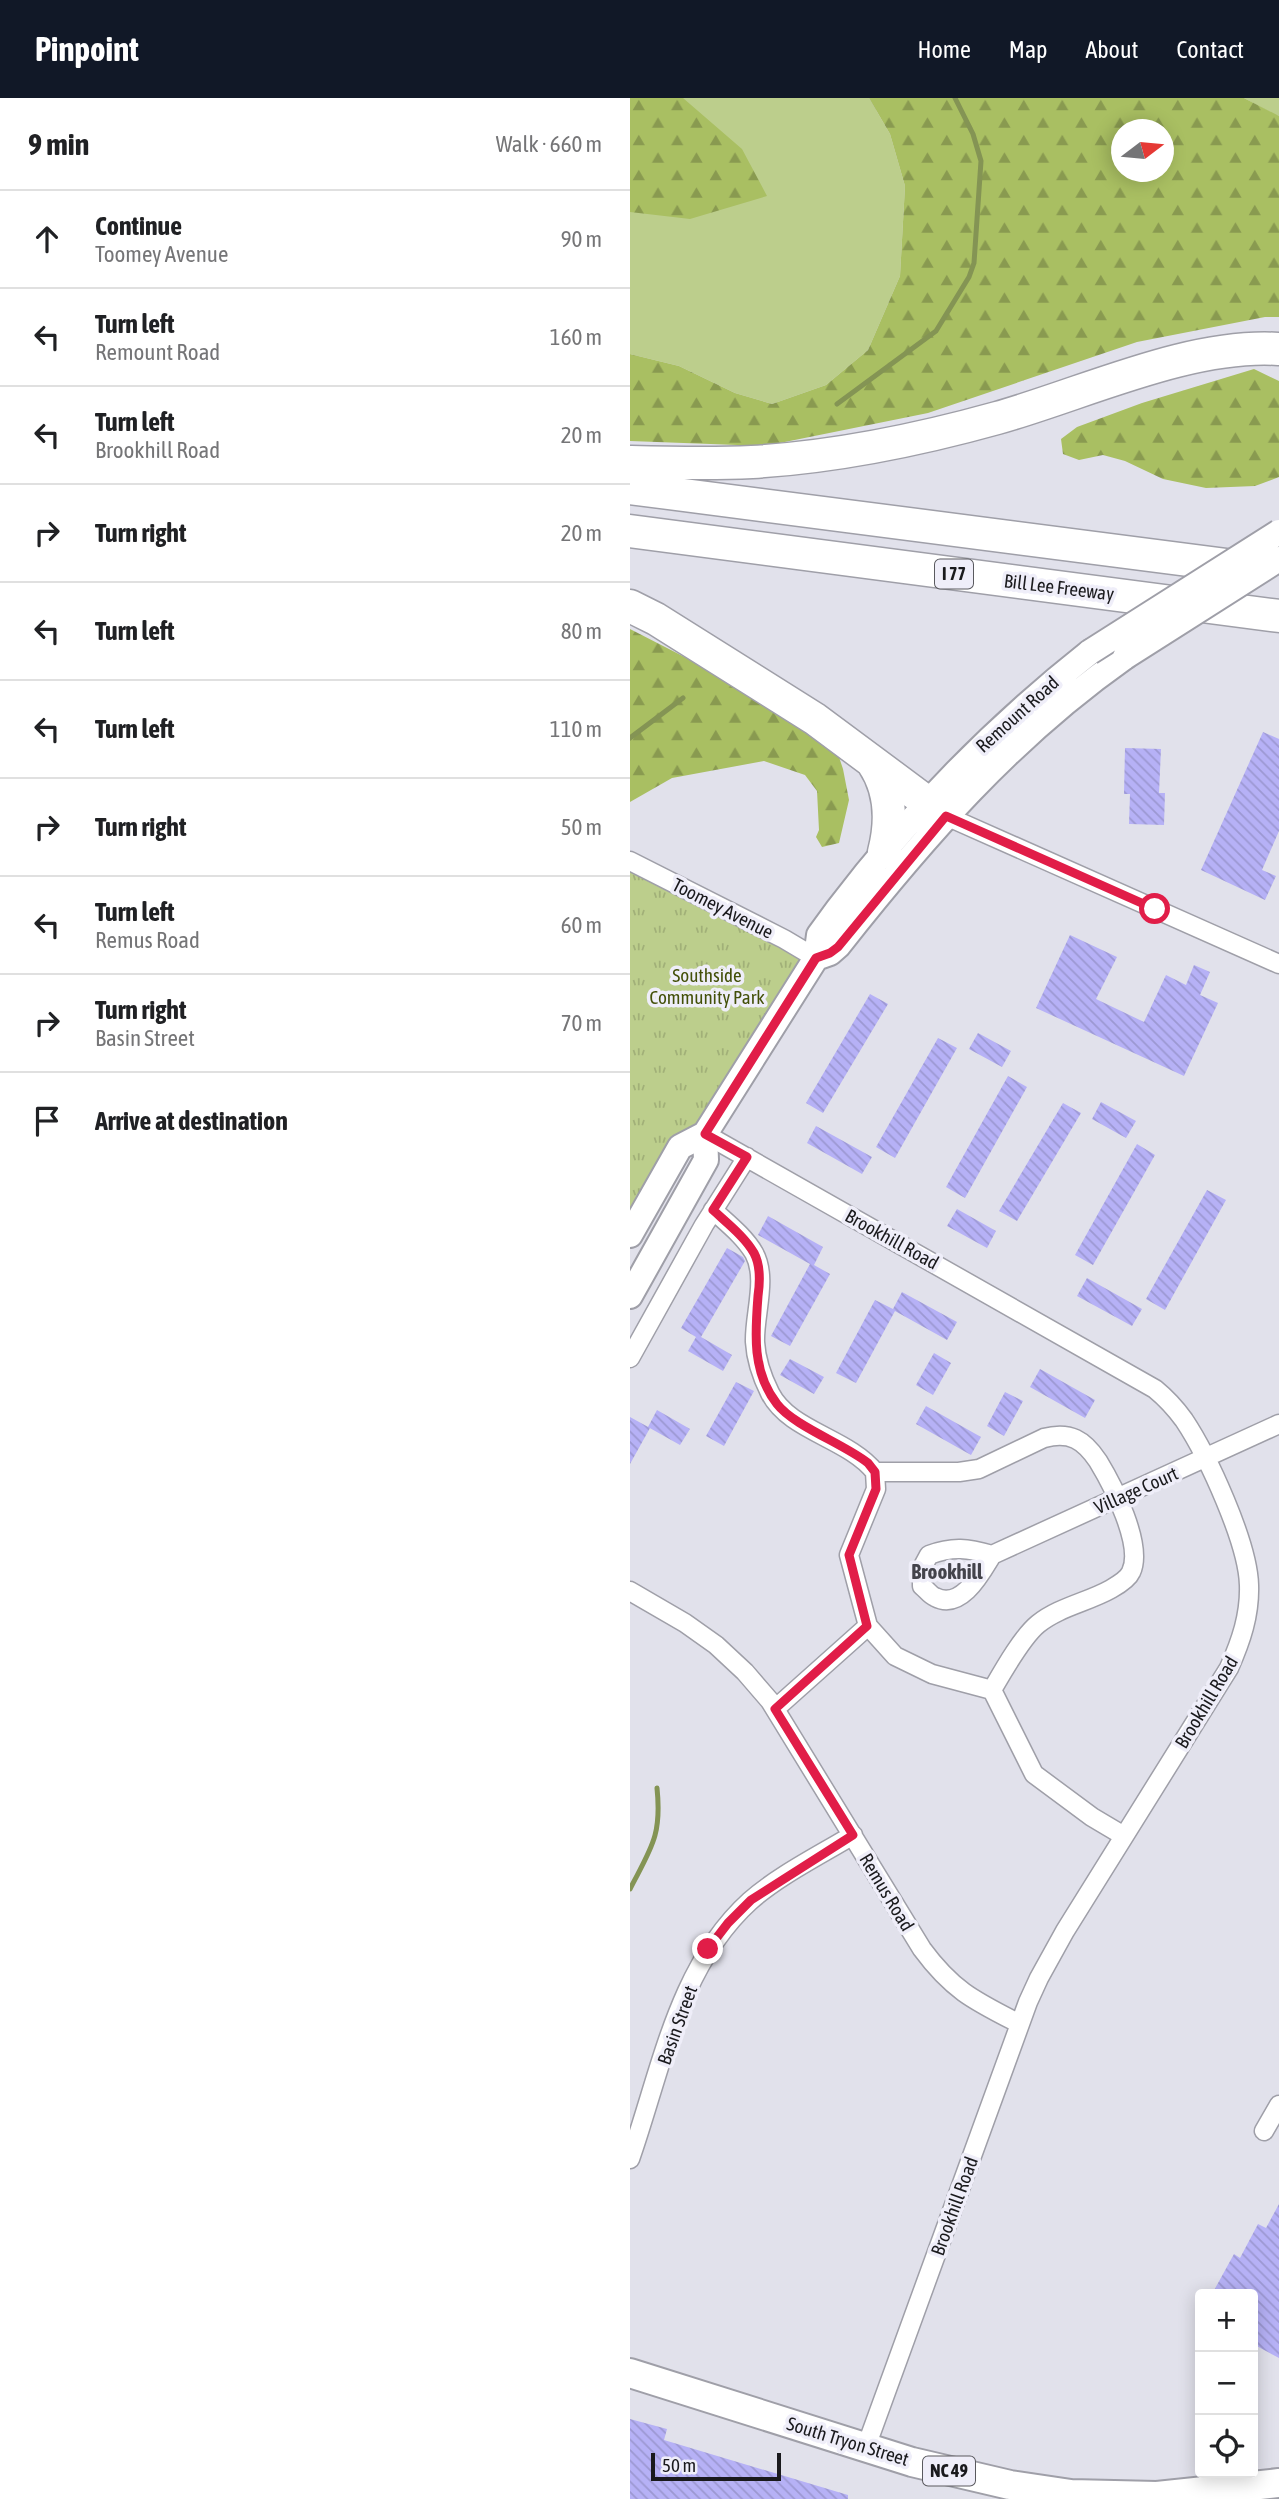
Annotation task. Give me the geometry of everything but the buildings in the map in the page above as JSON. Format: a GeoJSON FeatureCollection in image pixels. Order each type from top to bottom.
{"type":"FeatureCollection","features":[{"type":"Feature","properties":{"kind":"highway"},"geometry":{"type":"LineString","coordinates":[[630,463],[753,462],[864,447],[997,418],[1178,362],[1245,349],[1279,349]]}},
{"type":"Feature","properties":{"kind":"highway","name":"I 77"},"geometry":{"type":"LineString","coordinates":[[630,488],[1279,572]]}},
{"type":"Feature","properties":{"kind":"highway","name":"Bill Lee Freeway"},"geometry":{"type":"LineString","coordinates":[[630,531],[1279,616]]}},
{"type":"Feature","properties":{"kind":"highway"},"geometry":{"type":"LineString","coordinates":[[630,606],[656,619],[815,719],[937,809]]}},
{"type":"Feature","properties":{"kind":"highway"},"geometry":{"type":"LineString","coordinates":[[870,759],[880,775],[888,799],[889,826],[884,852]]}},
{"type":"Feature","properties":{"kind":"main road","name":"Remount Road"},"geometry":{"type":"LineString","coordinates":[[816,958],[838,947],[990,736],[1090,652],[1279,532]]}},
{"type":"Feature","properties":{"kind":"main road","name":"Remount Road"},"geometry":{"type":"LineString","coordinates":[[630,1235],[680,1147],[705,1134],[816,958],[816,945],[821,931],[884,852],[937,809],[981,779],[1051,715],[1125,657],[1279,559]]}},
{"type":"Feature","properties":{"kind":"main road","name":"Remount Road"},"geometry":{"type":"LineString","coordinates":[[630,1296],[706,1160],[705,1134]]}},
{"type":"Feature","properties":{"kind":"main road","name":"South Tryon Street"},"geometry":{"type":"LineString","coordinates":[[630,2373],[866,2447],[977,2479],[1047,2495],[1157,2496],[1279,2483]]}},
{"type":"Feature","properties":{"kind":"street"},"geometry":{"type":"LineString","coordinates":[[937,809],[1279,964]]}},
{"type":"Feature","properties":{"kind":"street","name":"Toomey Avenue"},"geometry":{"type":"LineString","coordinates":[[630,861],[816,958]]}},
{"type":"Feature","properties":{"kind":"street","name":"Brookhill Road"},"geometry":{"type":"LineString","coordinates":[[705,1134],[1144,1381],[1165,1397],[1182,1417],[1205,1458],[1243,1547],[1249,1583],[1245,1629],[1229,1668],[1039,1978],[866,2447]]}},
{"type":"Feature","properties":{"kind":"street"},"geometry":{"type":"LineString","coordinates":[[630,1358],[713,1210],[747,1157]]}},
{"type":"Feature","properties":{"kind":"street"},"geometry":{"type":"LineString","coordinates":[[713,1210],[744,1240],[757,1260],[760,1282],[755,1340],[757,1362],[770,1394],[779,1407],[793,1418],[859,1456],[875,1472],[876,1489],[849,1555],[867,1626],[895,1656],[932,1674],[992,1690],[1034,1774],[1092,1817],[1124,1836]]}},
{"type":"Feature","properties":{"kind":"street","name":"Village Court"},"geometry":{"type":"LineString","coordinates":[[992,1555],[1279,1424]]}},
{"type":"Feature","properties":{"kind":"street"},"geometry":{"type":"LineString","coordinates":[[875,1472],[958,1472],[979,1469],[1044,1438],[1066,1435],[1074,1436],[1083,1443],[1118,1497],[1132,1540],[1132,1571],[1125,1580],[1111,1589],[1037,1625],[1009,1661],[992,1690]]}},
{"type":"Feature","properties":{"kind":"street","name":"Remus Road"},"geometry":{"type":"LineString","coordinates":[[630,1591],[685,1623],[716,1645],[745,1672],[775,1709],[922,1950],[939,1972],[971,1998],[1020,2024]]}},
{"type":"Feature","properties":{"kind":"street"},"geometry":{"type":"LineString","coordinates":[[775,1709],[867,1626]]}},
{"type":"Feature","properties":{"kind":"street","name":"Basin Street"},"geometry":{"type":"LineString","coordinates":[[630,2159],[678,2014],[708,1949],[728,1923],[751,1900],[853,1835]]}},
{"type":"Feature","properties":{"kind":"street"},"geometry":{"type":"LineString","coordinates":[[1264,2131],[1279,2105]]}},
{"type":"Feature","properties":{"kind":"green space"},"geometry":{"type":"Polygon","coordinates":[[[630,98],[869,98],[890,134],[905,186],[900,276],[868,350],[826,385],[772,404],[735,393],[679,366],[630,354],[630,98]]]}},
{"type":"Feature","properties":{"kind":"green space"},"geometry":{"type":"Polygon","coordinates":[[[630,98],[683,98],[742,149],[767,196],[690,219],[630,212],[630,98]]]}},
{"type":"Feature","properties":{"kind":"green space"},"geometry":{"type":"Polygon","coordinates":[[[869,98],[1244,98],[1279,116],[1279,317],[1265,317],[1137,342],[928,413],[765,446],[630,441],[630,354],[679,366],[735,393],[772,404],[826,385],[868,350],[900,276],[905,186],[890,134],[869,98]]]}},
{"type":"Feature","properties":{"kind":"green space"},"geometry":{"type":"Polygon","coordinates":[[[1244,98],[1279,98],[1279,116],[1275,115],[1244,98]]]}},
{"type":"Feature","properties":{"kind":"green space"},"geometry":{"type":"Polygon","coordinates":[[[1254,369],[1279,381],[1279,477],[1255,486],[1206,488],[1163,479],[1125,461],[1103,455],[1079,460],[1063,454],[1061,439],[1077,427],[1142,403],[1254,369]]]}},
{"type":"Feature","properties":{"kind":"green space"},"geometry":{"type":"Polygon","coordinates":[[[630,629],[743,687],[836,748],[849,800],[839,843],[822,847],[816,837],[819,830],[817,791],[805,775],[764,761],[672,778],[630,802],[630,629]]]}},
{"type":"Feature","properties":{"kind":"green space","name":"Southside Community Park"},"geometry":{"type":"Polygon","coordinates":[[[630,861],[816,958],[720,1109],[680,1147],[630,1235],[630,861]]]}},
{"type":"Feature","properties":{"kind":"waterway"},"geometry":{"type":"LineString","coordinates":[[837,404],[936,331],[969,277],[974,263],[981,161],[973,134],[955,98]]}},
{"type":"Feature","properties":{"kind":"waterway"},"geometry":{"type":"LineString","coordinates":[[630,738],[683,698]]}},
{"type":"Feature","properties":{"kind":"waterway"},"geometry":{"type":"LineString","coordinates":[[630,1889],[649,1852],[656,1830],[657,1788]]}},
{"type":"Feature","properties":{"kind":"district","name":"Brookhill"},"geometry":{"type":"Point","coordinates":[947,1572]}},
{"type":"Feature","properties":{"kind":"route"},"geometry":{"type":"LineString","coordinates":[[708,1949],[728,1923],[751,1900],[853,1835],[775,1709],[867,1626],[849,1555],[876,1489],[875,1472],[868,1463],[793,1418],[779,1407],[770,1394],[757,1362],[755,1340],[759,1267],[754,1253],[744,1240],[713,1210],[747,1157],[705,1134],[816,958],[838,947],[946,816],[1155,909]]}}]}
